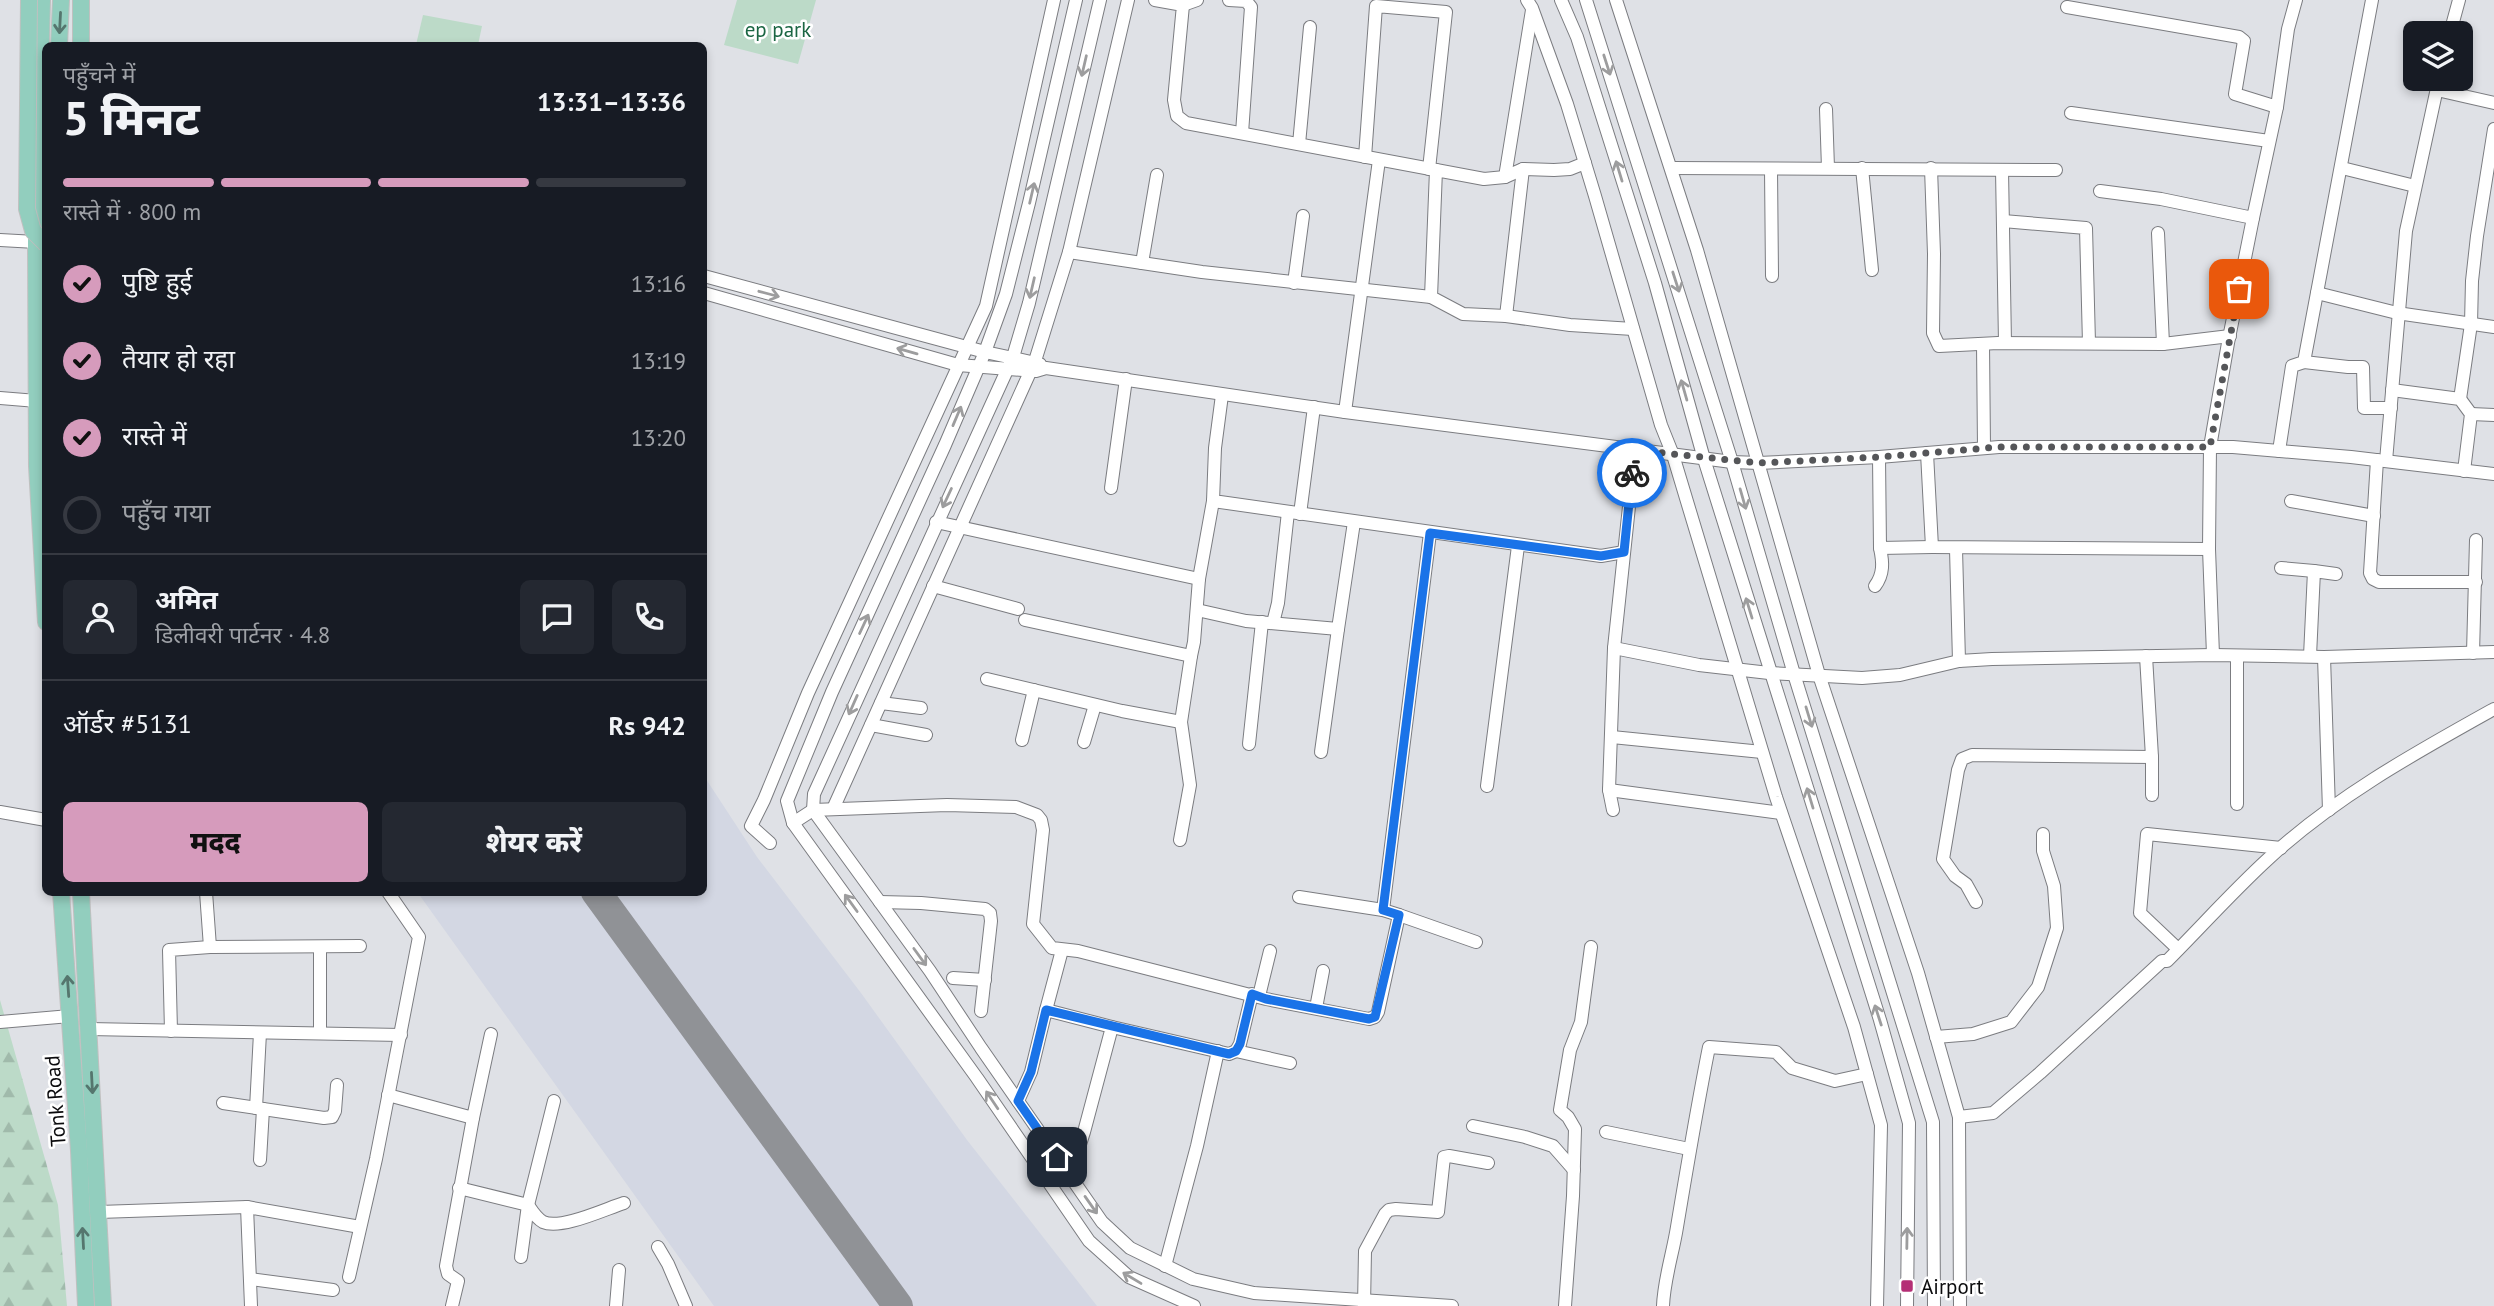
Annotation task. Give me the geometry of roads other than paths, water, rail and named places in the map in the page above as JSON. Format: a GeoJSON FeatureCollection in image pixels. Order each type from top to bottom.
{"type":"FeatureCollection","features":[{"type":"Feature","properties":{"kind":"main road"},"geometry":{"type":"LineString","coordinates":[[29,0],[27,209],[33,231],[41,243]]}},
{"type":"Feature","properties":{"kind":"main road"},"geometry":{"type":"LineString","coordinates":[[42,0],[37,401],[37,466],[42,553]]}},
{"type":"Feature","properties":{"kind":"main road"},"geometry":{"type":"LineString","coordinates":[[59,42],[61,0]]}},
{"type":"Feature","properties":{"kind":"main road"},"geometry":{"type":"LineString","coordinates":[[81,0],[81,42]]}},
{"type":"Feature","properties":{"kind":"main road","name":"Tonk Road"},"geometry":{"type":"LineString","coordinates":[[61,896],[86,1306]]}},
{"type":"Feature","properties":{"kind":"main road","name":"Tonk Road"},"geometry":{"type":"LineString","coordinates":[[81,896],[103,1306]]}},
{"type":"Feature","properties":{"kind":"street"},"geometry":{"type":"LineString","coordinates":[[770,843],[751,826],[808,693],[986,306],[1054,0]]}},
{"type":"Feature","properties":{"kind":"street"},"geometry":{"type":"LineString","coordinates":[[1076,0],[1030,204],[1006,294],[985,352],[832,692],[787,801],[793,822],[977,1077],[1089,1241],[1129,1277],[1194,1306]]}},
{"type":"Feature","properties":{"kind":"street"},"geometry":{"type":"LineString","coordinates":[[1100,0],[1029,303],[1010,363],[814,794],[813,810],[930,971],[1102,1222],[1130,1248],[1193,1279],[1254,1293],[1364,1303],[1452,1306]]}},
{"type":"Feature","properties":{"kind":"street"},"geometry":{"type":"LineString","coordinates":[[833,809],[959,527],[1038,367],[1069,251],[1128,0]]}},
{"type":"Feature","properties":{"kind":"street"},"geometry":{"type":"LineString","coordinates":[[1156,0],[1183,5],[1197,0]]}},
{"type":"Feature","properties":{"kind":"street"},"geometry":{"type":"LineString","coordinates":[[1229,0],[1246,1],[1251,7],[1241,133]]}},
{"type":"Feature","properties":{"kind":"street"},"geometry":{"type":"LineString","coordinates":[[1561,0],[1577,37],[1647,257],[1704,459],[1880,1020],[1909,1122],[1907,1306]]}},
{"type":"Feature","properties":{"kind":"street"},"geometry":{"type":"LineString","coordinates":[[1586,0],[1732,462],[1794,674],[1933,1122],[1934,1306]]}},
{"type":"Feature","properties":{"kind":"street"},"geometry":{"type":"LineString","coordinates":[[1616,0],[1671,168],[1819,675],[1872,830],[1959,1117],[1960,1306]]}},
{"type":"Feature","properties":{"kind":"street"},"geometry":{"type":"LineString","coordinates":[[2213,655],[2208,549],[2210,447],[2277,107],[2288,29],[2296,0]]}},
{"type":"Feature","properties":{"kind":"street"},"geometry":{"type":"LineString","coordinates":[[2304,362],[2372,0]]}},
{"type":"Feature","properties":{"kind":"street"},"geometry":{"type":"LineString","coordinates":[[2453,21],[2459,0]]}},
{"type":"Feature","properties":{"kind":"street"},"geometry":{"type":"LineString","coordinates":[[1529,4],[1567,104],[1661,425],[1673,455],[1781,813],[1847,1004],[1881,1125],[1877,1306]]}},
{"type":"Feature","properties":{"kind":"street"},"geometry":{"type":"LineString","coordinates":[[1505,177],[1529,4]]}},
{"type":"Feature","properties":{"kind":"street"},"geometry":{"type":"LineString","coordinates":[[1183,5],[1174,100],[1177,116],[1186,123],[1484,179],[1505,177],[1523,169],[1570,169],[1585,163]]}},
{"type":"Feature","properties":{"kind":"street"},"geometry":{"type":"LineString","coordinates":[[1365,157],[1376,6],[1446,12],[1432,169],[1431,296]]}},
{"type":"Feature","properties":{"kind":"street"},"geometry":{"type":"LineString","coordinates":[[2067,8],[2239,37],[2244,41],[2244,50],[2235,94],[2277,107]]}},
{"type":"Feature","properties":{"kind":"street"},"geometry":{"type":"LineString","coordinates":[[1299,144],[1310,27]]}},
{"type":"Feature","properties":{"kind":"street"},"geometry":{"type":"LineString","coordinates":[[2436,91],[2406,231],[2391,408],[2374,516],[2370,573],[2372,579],[2379,582],[2476,582]]}},
{"type":"Feature","properties":{"kind":"street"},"geometry":{"type":"LineString","coordinates":[[2459,91],[2494,103]]}},
{"type":"Feature","properties":{"kind":"street"},"geometry":{"type":"LineString","coordinates":[[1826,108],[1828,168]]}},
{"type":"Feature","properties":{"kind":"street"},"geometry":{"type":"LineString","coordinates":[[2071,113],[2269,141]]}},
{"type":"Feature","properties":{"kind":"street"},"geometry":{"type":"LineString","coordinates":[[2460,400],[2471,324],[2476,247],[2494,130]]}},
{"type":"Feature","properties":{"kind":"street"},"geometry":{"type":"LineString","coordinates":[[1345,412],[1379,160]]}},
{"type":"Feature","properties":{"kind":"street"},"geometry":{"type":"LineString","coordinates":[[1671,168],[2056,170]]}},
{"type":"Feature","properties":{"kind":"street"},"geometry":{"type":"LineString","coordinates":[[1862,168],[1872,270]]}},
{"type":"Feature","properties":{"kind":"street"},"geometry":{"type":"LineString","coordinates":[[1931,168],[1933,332],[1939,346],[2004,343],[2163,344],[2230,336]]}},
{"type":"Feature","properties":{"kind":"street"},"geometry":{"type":"LineString","coordinates":[[2342,168],[2415,186]]}},
{"type":"Feature","properties":{"kind":"street"},"geometry":{"type":"LineString","coordinates":[[1506,316],[1523,169]]}},
{"type":"Feature","properties":{"kind":"street"},"geometry":{"type":"LineString","coordinates":[[1771,169],[1772,276]]}},
{"type":"Feature","properties":{"kind":"street"},"geometry":{"type":"LineString","coordinates":[[2002,170],[2004,343]]}},
{"type":"Feature","properties":{"kind":"street"},"geometry":{"type":"LineString","coordinates":[[1142,263],[1157,175]]}},
{"type":"Feature","properties":{"kind":"street"},"geometry":{"type":"LineString","coordinates":[[2100,191],[2161,199],[2253,218]]}},
{"type":"Feature","properties":{"kind":"street"},"geometry":{"type":"LineString","coordinates":[[1294,283],[1303,216]]}},
{"type":"Feature","properties":{"kind":"street"},"geometry":{"type":"LineString","coordinates":[[2003,221],[2086,228],[2089,343]]}},
{"type":"Feature","properties":{"kind":"street"},"geometry":{"type":"LineString","coordinates":[[2158,233],[2163,344]]}},
{"type":"Feature","properties":{"kind":"street"},"geometry":{"type":"LineString","coordinates":[[0,240],[41,243]]}},
{"type":"Feature","properties":{"kind":"street"},"geometry":{"type":"LineString","coordinates":[[1069,251],[1294,283],[1431,296],[1463,314],[1633,329]]}},
{"type":"Feature","properties":{"kind":"street"},"geometry":{"type":"LineString","coordinates":[[707,277],[985,352],[1010,363]]}},
{"type":"Feature","properties":{"kind":"street"},"geometry":{"type":"LineString","coordinates":[[2318,293],[2397,313],[2494,327]]}},
{"type":"Feature","properties":{"kind":"street"},"geometry":{"type":"LineString","coordinates":[[707,294],[958,365],[978,367],[1010,363],[1345,412],[1732,462],[1879,457],[1984,448],[2210,447],[2279,451],[2494,474]]}},
{"type":"Feature","properties":{"kind":"street"},"geometry":{"type":"LineString","coordinates":[[1983,344],[1984,448]]}},
{"type":"Feature","properties":{"kind":"street"},"geometry":{"type":"LineString","coordinates":[[2279,451],[2292,366],[2304,362],[2348,368],[2363,367],[2364,408],[2391,408]]}},
{"type":"Feature","properties":{"kind":"street"},"geometry":{"type":"LineString","coordinates":[[1111,488],[1126,379]]}},
{"type":"Feature","properties":{"kind":"street"},"geometry":{"type":"LineString","coordinates":[[2392,390],[2460,400],[2471,414],[2464,471]]}},
{"type":"Feature","properties":{"kind":"street"},"geometry":{"type":"LineString","coordinates":[[1180,840],[1190,785],[1181,722],[1199,579],[1213,501],[1215,449],[1222,395]]}},
{"type":"Feature","properties":{"kind":"street"},"geometry":{"type":"LineString","coordinates":[[0,398],[37,401]]}},
{"type":"Feature","properties":{"kind":"street"},"geometry":{"type":"LineString","coordinates":[[1249,744],[1268,623],[1278,603],[1314,407]]}},
{"type":"Feature","properties":{"kind":"street"},"geometry":{"type":"LineString","coordinates":[[2471,414],[2494,415]]}},
{"type":"Feature","properties":{"kind":"street"},"geometry":{"type":"LineString","coordinates":[[1613,810],[1609,790],[1615,648],[1635,450]]}},
{"type":"Feature","properties":{"kind":"street"},"geometry":{"type":"LineString","coordinates":[[1927,453],[1931,547]]}},
{"type":"Feature","properties":{"kind":"street"},"geometry":{"type":"LineString","coordinates":[[1875,586],[1880,579],[1882,568],[1879,457]]}},
{"type":"Feature","properties":{"kind":"street"},"geometry":{"type":"LineString","coordinates":[[2291,500],[2374,516]]}},
{"type":"Feature","properties":{"kind":"street"},"geometry":{"type":"LineString","coordinates":[[1213,501],[1601,556],[1624,552]]}},
{"type":"Feature","properties":{"kind":"street"},"geometry":{"type":"LineString","coordinates":[[936,522],[1199,579]]}},
{"type":"Feature","properties":{"kind":"street"},"geometry":{"type":"LineString","coordinates":[[1321,752],[1354,522]]}},
{"type":"Feature","properties":{"kind":"street"},"geometry":{"type":"LineString","coordinates":[[1383,910],[1430,533]]}},
{"type":"Feature","properties":{"kind":"street"},"geometry":{"type":"LineString","coordinates":[[2473,653],[2476,540]]}},
{"type":"Feature","properties":{"kind":"street"},"geometry":{"type":"LineString","coordinates":[[1487,786],[1518,545]]}},
{"type":"Feature","properties":{"kind":"street"},"geometry":{"type":"LineString","coordinates":[[1880,548],[2208,549]]}},
{"type":"Feature","properties":{"kind":"street"},"geometry":{"type":"LineString","coordinates":[[1956,549],[1959,661]]}},
{"type":"Feature","properties":{"kind":"street"},"geometry":{"type":"LineString","coordinates":[[2281,568],[2336,574]]}},
{"type":"Feature","properties":{"kind":"street"},"geometry":{"type":"LineString","coordinates":[[2310,656],[2314,572]]}},
{"type":"Feature","properties":{"kind":"street"},"geometry":{"type":"LineString","coordinates":[[933,586],[1021,615],[1191,656]]}},
{"type":"Feature","properties":{"kind":"street"},"geometry":{"type":"LineString","coordinates":[[1197,610],[1268,623],[1338,629]]}},
{"type":"Feature","properties":{"kind":"street"},"geometry":{"type":"LineString","coordinates":[[1615,648],[1699,665],[1769,673],[1862,678],[1900,675],[1959,661],[2213,655],[2324,657],[2494,652]]}},
{"type":"Feature","properties":{"kind":"street"},"geometry":{"type":"LineString","coordinates":[[2146,656],[2152,795]]}},
{"type":"Feature","properties":{"kind":"street"},"geometry":{"type":"LineString","coordinates":[[2237,657],[2237,804]]}},
{"type":"Feature","properties":{"kind":"street"},"geometry":{"type":"LineString","coordinates":[[2324,657],[2329,810]]}},
{"type":"Feature","properties":{"kind":"street"},"geometry":{"type":"LineString","coordinates":[[987,679],[1181,722]]}},
{"type":"Feature","properties":{"kind":"street"},"geometry":{"type":"LineString","coordinates":[[1022,740],[1034,690]]}},
{"type":"Feature","properties":{"kind":"street"},"geometry":{"type":"LineString","coordinates":[[881,703],[921,708]]}},
{"type":"Feature","properties":{"kind":"street"},"geometry":{"type":"LineString","coordinates":[[1084,742],[1095,705]]}},
{"type":"Feature","properties":{"kind":"street"},"geometry":{"type":"LineString","coordinates":[[1959,1117],[1993,1113],[2162,961],[2167,961],[2281,848],[2329,810],[2392,767],[2494,709]]}},
{"type":"Feature","properties":{"kind":"street"},"geometry":{"type":"LineString","coordinates":[[871,725],[926,736]]}},
{"type":"Feature","properties":{"kind":"street"},"geometry":{"type":"LineString","coordinates":[[1612,737],[1762,752]]}},
{"type":"Feature","properties":{"kind":"street"},"geometry":{"type":"LineString","coordinates":[[1976,902],[1966,884],[1947,867],[1943,859],[1962,759],[1972,755],[2152,757]]}},
{"type":"Feature","properties":{"kind":"street"},"geometry":{"type":"LineString","coordinates":[[1609,790],[1781,813]]}},
{"type":"Feature","properties":{"kind":"street"},"geometry":{"type":"LineString","coordinates":[[793,822],[813,810],[833,809],[947,805],[1016,807],[1030,811],[1041,821],[1043,830],[1033,924],[1052,948],[1121,961],[1255,995],[1369,1019],[1375,1017],[1399,915]]}},
{"type":"Feature","properties":{"kind":"street"},"geometry":{"type":"LineString","coordinates":[[0,813],[42,819]]}},
{"type":"Feature","properties":{"kind":"street"},"geometry":{"type":"LineString","coordinates":[[1936,1037],[1973,1034],[2011,1022],[2038,987],[2057,928],[2054,886],[2043,851],[2043,834]]}},
{"type":"Feature","properties":{"kind":"street"},"geometry":{"type":"LineString","coordinates":[[2178,949],[2140,913],[2147,834],[2281,848]]}},
{"type":"Feature","properties":{"kind":"street"},"geometry":{"type":"LineString","coordinates":[[206,896],[210,947]]}},
{"type":"Feature","properties":{"kind":"street"},"geometry":{"type":"LineString","coordinates":[[349,1277],[401,1035],[419,937],[391,896]]}},
{"type":"Feature","properties":{"kind":"street"},"geometry":{"type":"LineString","coordinates":[[1299,897],[1383,910],[1476,942]]}},
{"type":"Feature","properties":{"kind":"street"},"geometry":{"type":"LineString","coordinates":[[880,902],[985,909],[990,913],[981,1011]]}},
{"type":"Feature","properties":{"kind":"street"},"geometry":{"type":"LineString","coordinates":[[171,1031],[169,950],[210,947],[360,946]]}},
{"type":"Feature","properties":{"kind":"street"},"geometry":{"type":"LineString","coordinates":[[320,947],[320,1034]]}},
{"type":"Feature","properties":{"kind":"street"},"geometry":{"type":"LineString","coordinates":[[1565,1306],[1575,1129],[1560,1110],[1570,1050],[1581,1022],[1591,947]]}},
{"type":"Feature","properties":{"kind":"street"},"geometry":{"type":"LineString","coordinates":[[1018,1101],[1031,1072],[1062,950]]}},
{"type":"Feature","properties":{"kind":"street"},"geometry":{"type":"LineString","coordinates":[[1236,1051],[1270,951]]}},
{"type":"Feature","properties":{"kind":"street"},"geometry":{"type":"LineString","coordinates":[[1316,1009],[1323,971]]}},
{"type":"Feature","properties":{"kind":"street"},"geometry":{"type":"LineString","coordinates":[[953,978],[985,980]]}},
{"type":"Feature","properties":{"kind":"street"},"geometry":{"type":"LineString","coordinates":[[1046,1010],[1229,1054],[1236,1051],[1290,1063]]}},
{"type":"Feature","properties":{"kind":"street"},"geometry":{"type":"LineString","coordinates":[[0,1023],[70,1016]]}},
{"type":"Feature","properties":{"kind":"street"},"geometry":{"type":"LineString","coordinates":[[1070,1175],[1112,1027]]}},
{"type":"Feature","properties":{"kind":"street"},"geometry":{"type":"LineString","coordinates":[[89,1029],[401,1035]]}},
{"type":"Feature","properties":{"kind":"street"},"geometry":{"type":"LineString","coordinates":[[260,1032],[260,1160]]}},
{"type":"Feature","properties":{"kind":"street"},"geometry":{"type":"LineString","coordinates":[[453,1306],[458,1281],[448,1274],[446,1266],[458,1188],[491,1034]]}},
{"type":"Feature","properties":{"kind":"street"},"geometry":{"type":"LineString","coordinates":[[1663,1306],[1709,1047],[1776,1052],[1792,1068],[1835,1081],[1867,1074]]}},
{"type":"Feature","properties":{"kind":"street"},"geometry":{"type":"LineString","coordinates":[[1166,1266],[1218,1051]]}},
{"type":"Feature","properties":{"kind":"street"},"geometry":{"type":"LineString","coordinates":[[223,1103],[332,1117],[337,1085]]}},
{"type":"Feature","properties":{"kind":"street"},"geometry":{"type":"LineString","coordinates":[[388,1096],[473,1118]]}},
{"type":"Feature","properties":{"kind":"street"},"geometry":{"type":"LineString","coordinates":[[520,1257],[528,1205],[554,1101]]}},
{"type":"Feature","properties":{"kind":"street"},"geometry":{"type":"LineString","coordinates":[[1473,1126],[1553,1146],[1574,1170]]}},
{"type":"Feature","properties":{"kind":"street"},"geometry":{"type":"LineString","coordinates":[[1606,1132],[1689,1149]]}},
{"type":"Feature","properties":{"kind":"street"},"geometry":{"type":"LineString","coordinates":[[1364,1303],[1365,1251],[1385,1214],[1396,1209],[1438,1212],[1444,1157],[1488,1163]]}},
{"type":"Feature","properties":{"kind":"street"},"geometry":{"type":"LineString","coordinates":[[458,1188],[528,1205],[537,1218],[545,1223],[558,1224],[624,1203]]}},
{"type":"Feature","properties":{"kind":"street"},"geometry":{"type":"LineString","coordinates":[[99,1212],[247,1207],[360,1227]]}},
{"type":"Feature","properties":{"kind":"street"},"geometry":{"type":"LineString","coordinates":[[247,1207],[251,1306]]}},
{"type":"Feature","properties":{"kind":"street"},"geometry":{"type":"LineString","coordinates":[[658,1247],[686,1306]]}},
{"type":"Feature","properties":{"kind":"street"},"geometry":{"type":"LineString","coordinates":[[616,1306],[619,1270]]}},
{"type":"Feature","properties":{"kind":"street"},"geometry":{"type":"LineString","coordinates":[[250,1279],[332,1290]]}},
{"type":"Feature","properties":{"kind":"place","name":"Airport"},"geometry":{"type":"Point","coordinates":[1907,1286]}},
{"type":"Feature","properties":{"kind":"park label","name":"ep park"},"geometry":{"type":"Point","coordinates":[778,29]}}]}
